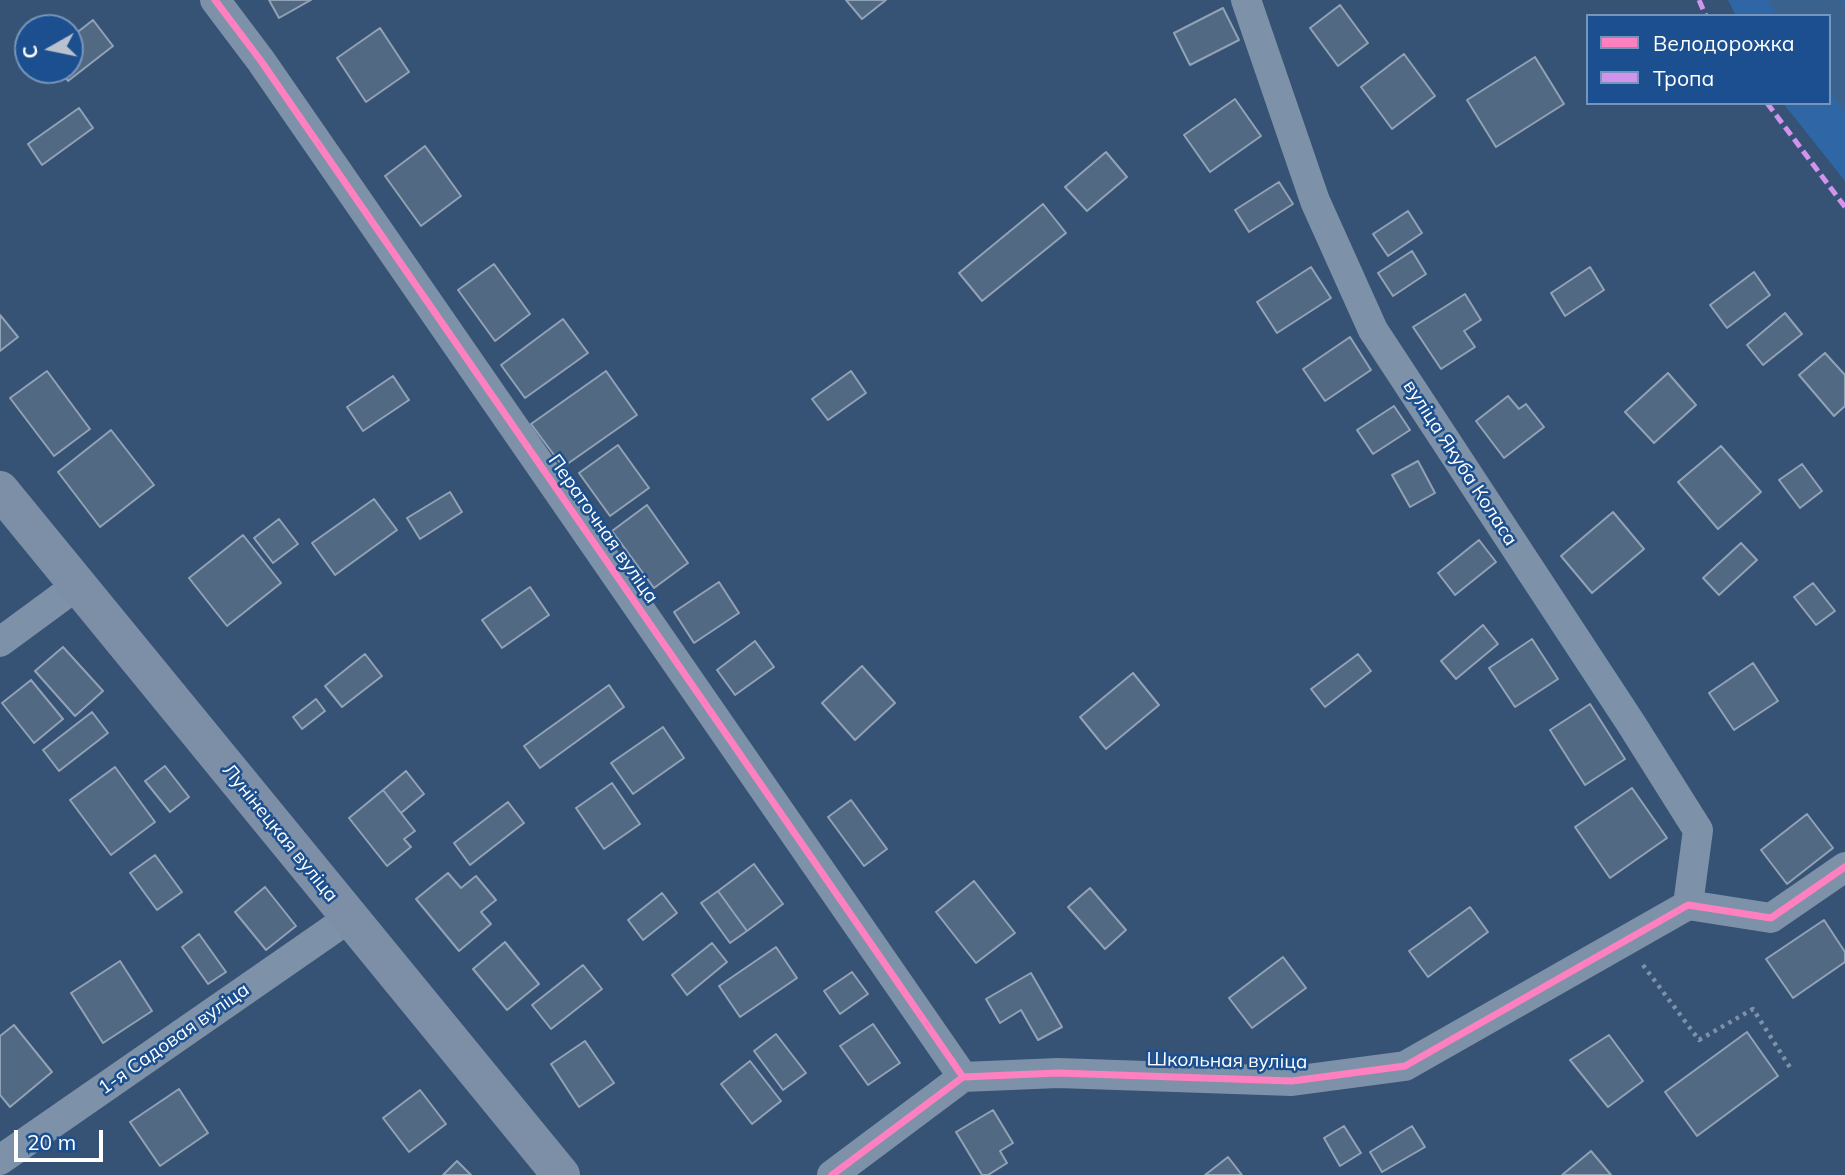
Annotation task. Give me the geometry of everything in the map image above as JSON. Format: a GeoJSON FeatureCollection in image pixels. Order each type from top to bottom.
{"type":"FeatureCollection","features":[{"type":"Feature","properties":{"kind":"main road","name":"Лунінецкая вуліца"},"geometry":{"type":"LineString","coordinates":[[0,489],[561,1175]]}},
{"type":"Feature","properties":{"kind":"street","name":"Ператочная вуліца"},"geometry":{"type":"LineString","coordinates":[[215,0],[261,61],[963,1077]]}},
{"type":"Feature","properties":{"kind":"street","name":"вуліца Якуба Коласа"},"geometry":{"type":"LineString","coordinates":[[1246,0],[1315,201],[1373,330],[1698,830],[1688,905]]}},
{"type":"Feature","properties":{"kind":"street"},"geometry":{"type":"LineString","coordinates":[[0,642],[79,584]]}},
{"type":"Feature","properties":{"kind":"street"},"geometry":{"type":"LineString","coordinates":[[1688,905],[1771,918],[1845,867]]}},
{"type":"Feature","properties":{"kind":"street","name":"Школьная вуліца"},"geometry":{"type":"LineString","coordinates":[[963,1077],[1058,1073],[1292,1081],[1405,1066],[1688,905]]}},
{"type":"Feature","properties":{"kind":"street","name":"1-я Садовая вуліца"},"geometry":{"type":"LineString","coordinates":[[0,1160],[349,918]]}},
{"type":"Feature","properties":{"kind":"street"},"geometry":{"type":"LineString","coordinates":[[832,1175],[963,1077]]}},
{"type":"Feature","properties":{"kind":"path"},"geometry":{"type":"LineString","coordinates":[[1626,942],[1699,1040],[1753,1009],[1791,1069]]}},
{"type":"Feature","properties":{"kind":"shaded area"},"geometry":{"type":"Polygon","coordinates":[[[1728,0],[1845,0],[1845,181],[1785,105],[1831,105],[1831,14],[1735,14],[1728,0]]]}},
{"type":"Feature","properties":{"kind":"shaded area"},"geometry":{"type":"Polygon","coordinates":[[[1768,0],[1841,0],[1845,5],[1845,114],[1831,92],[1831,14],[1777,14],[1768,0]]]}},
{"type":"Feature","properties":{"kind":"building"},"geometry":{"type":"Polygon","coordinates":[[[269,0],[311,0],[279,18],[269,0]]]}},
{"type":"Feature","properties":{"kind":"building"},"geometry":{"type":"Polygon","coordinates":[[[846,0],[886,0],[862,19],[846,0]]]}},
{"type":"Feature","properties":{"kind":"building"},"geometry":{"type":"Polygon","coordinates":[[[1340,5],[1368,43],[1338,66],[1310,28],[1340,5]]]}},
{"type":"Feature","properties":{"kind":"building"},"geometry":{"type":"Polygon","coordinates":[[[1223,8],[1239,40],[1190,65],[1174,33],[1223,8]]]}},
{"type":"Feature","properties":{"kind":"building"},"geometry":{"type":"Polygon","coordinates":[[[93,20],[113,46],[84,69],[84,27],[93,20]]]}},
{"type":"Feature","properties":{"kind":"building"},"geometry":{"type":"Polygon","coordinates":[[[380,28],[409,72],[366,102],[337,58],[380,28]]]}},
{"type":"Feature","properties":{"kind":"building"},"geometry":{"type":"Polygon","coordinates":[[[1404,54],[1435,96],[1392,129],[1361,87],[1404,54]]]}},
{"type":"Feature","properties":{"kind":"building"},"geometry":{"type":"Polygon","coordinates":[[[1535,57],[1564,104],[1496,147],[1467,100],[1535,57]]]}},
{"type":"Feature","properties":{"kind":"building"},"geometry":{"type":"Polygon","coordinates":[[[1235,99],[1261,136],[1210,172],[1184,135],[1235,99]]]}},
{"type":"Feature","properties":{"kind":"building"},"geometry":{"type":"Polygon","coordinates":[[[79,108],[93,128],[42,165],[28,144],[79,108]]]}},
{"type":"Feature","properties":{"kind":"building"},"geometry":{"type":"Polygon","coordinates":[[[425,146],[461,196],[421,226],[385,176],[425,146]]]}},
{"type":"Feature","properties":{"kind":"building"},"geometry":{"type":"Polygon","coordinates":[[[1106,152],[1127,177],[1087,211],[1065,187],[1106,152]]]}},
{"type":"Feature","properties":{"kind":"building"},"geometry":{"type":"Polygon","coordinates":[[[1279,182],[1293,204],[1249,232],[1235,210],[1279,182]]]}},
{"type":"Feature","properties":{"kind":"building"},"geometry":{"type":"Polygon","coordinates":[[[1043,204],[1066,233],[982,301],[959,273],[1043,204]]]}},
{"type":"Feature","properties":{"kind":"building"},"geometry":{"type":"Polygon","coordinates":[[[1408,211],[1422,233],[1388,256],[1373,234],[1408,211]]]}},
{"type":"Feature","properties":{"kind":"building"},"geometry":{"type":"Polygon","coordinates":[[[1412,251],[1426,274],[1393,296],[1378,273],[1412,251]]]}},
{"type":"Feature","properties":{"kind":"building"},"geometry":{"type":"Polygon","coordinates":[[[494,264],[530,314],[495,341],[458,290],[494,264]]]}},
{"type":"Feature","properties":{"kind":"building"},"geometry":{"type":"Polygon","coordinates":[[[1311,267],[1331,298],[1277,333],[1257,302],[1311,267]]]}},
{"type":"Feature","properties":{"kind":"building"},"geometry":{"type":"Polygon","coordinates":[[[1590,267],[1604,290],[1565,316],[1551,293],[1590,267]]]}},
{"type":"Feature","properties":{"kind":"building"},"geometry":{"type":"Polygon","coordinates":[[[1754,272],[1770,295],[1727,328],[1710,305],[1754,272]]]}},
{"type":"Feature","properties":{"kind":"building"},"geometry":{"type":"Polygon","coordinates":[[[1465,294],[1481,320],[1464,331],[1475,347],[1441,369],[1413,327],[1465,294]]]}},
{"type":"Feature","properties":{"kind":"building"},"geometry":{"type":"Polygon","coordinates":[[[1785,313],[1802,334],[1763,365],[1747,345],[1785,313]]]}},
{"type":"Feature","properties":{"kind":"building"},"geometry":{"type":"Polygon","coordinates":[[[0,315],[18,337],[0,351],[0,315]]]}},
{"type":"Feature","properties":{"kind":"building"},"geometry":{"type":"Polygon","coordinates":[[[563,319],[588,353],[525,398],[501,365],[563,319]]]}},
{"type":"Feature","properties":{"kind":"building"},"geometry":{"type":"Polygon","coordinates":[[[1350,337],[1371,370],[1325,401],[1303,369],[1350,337]]]}},
{"type":"Feature","properties":{"kind":"building"},"geometry":{"type":"Polygon","coordinates":[[[1825,353],[1845,375],[1845,406],[1834,416],[1799,375],[1825,353]]]}},
{"type":"Feature","properties":{"kind":"building"},"geometry":{"type":"Polygon","coordinates":[[[47,371],[90,429],[54,456],[10,398],[47,371]]]}},
{"type":"Feature","properties":{"kind":"building"},"geometry":{"type":"Polygon","coordinates":[[[606,371],[637,415],[563,467],[531,424],[606,371]]]}},
{"type":"Feature","properties":{"kind":"building"},"geometry":{"type":"Polygon","coordinates":[[[851,371],[866,393],[828,420],[812,399],[851,371]]]}},
{"type":"Feature","properties":{"kind":"building"},"geometry":{"type":"Polygon","coordinates":[[[1668,373],[1696,405],[1654,443],[1625,412],[1668,373]]]}},
{"type":"Feature","properties":{"kind":"building"},"geometry":{"type":"Polygon","coordinates":[[[393,376],[409,400],[363,431],[347,407],[393,376]]]}},
{"type":"Feature","properties":{"kind":"building"},"geometry":{"type":"Polygon","coordinates":[[[1508,396],[1519,409],[1526,404],[1544,427],[1504,458],[1476,421],[1508,396]]]}},
{"type":"Feature","properties":{"kind":"building"},"geometry":{"type":"Polygon","coordinates":[[[1394,406],[1410,430],[1373,454],[1357,430],[1394,406]]]}},
{"type":"Feature","properties":{"kind":"building"},"geometry":{"type":"Polygon","coordinates":[[[111,430],[154,485],[100,527],[58,472],[111,430]]]}},
{"type":"Feature","properties":{"kind":"building"},"geometry":{"type":"Polygon","coordinates":[[[618,445],[649,488],[610,516],[579,473],[618,445]]]}},
{"type":"Feature","properties":{"kind":"building"},"geometry":{"type":"Polygon","coordinates":[[[1721,446],[1761,492],[1718,529],[1678,482],[1721,446]]]}},
{"type":"Feature","properties":{"kind":"building"},"geometry":{"type":"Polygon","coordinates":[[[1418,461],[1435,493],[1410,507],[1392,475],[1418,461]]]}},
{"type":"Feature","properties":{"kind":"building"},"geometry":{"type":"Polygon","coordinates":[[[1802,464],[1822,491],[1800,508],[1779,480],[1802,464]]]}},
{"type":"Feature","properties":{"kind":"building"},"geometry":{"type":"Polygon","coordinates":[[[450,492],[462,512],[420,539],[407,518],[450,492]]]}},
{"type":"Feature","properties":{"kind":"building"},"geometry":{"type":"Polygon","coordinates":[[[374,499],[397,530],[335,575],[312,543],[374,499]]]}},
{"type":"Feature","properties":{"kind":"building"},"geometry":{"type":"Polygon","coordinates":[[[647,505],[688,563],[654,588],[612,531],[647,505]]]}},
{"type":"Feature","properties":{"kind":"building"},"geometry":{"type":"Polygon","coordinates":[[[1613,512],[1644,549],[1592,593],[1561,556],[1613,512]]]}},
{"type":"Feature","properties":{"kind":"building"},"geometry":{"type":"Polygon","coordinates":[[[279,519],[298,544],[273,563],[254,538],[279,519]]]}},
{"type":"Feature","properties":{"kind":"building"},"geometry":{"type":"Polygon","coordinates":[[[243,535],[281,583],[227,626],[189,578],[243,535]]]}},
{"type":"Feature","properties":{"kind":"building"},"geometry":{"type":"Polygon","coordinates":[[[1479,540],[1496,562],[1455,595],[1438,573],[1479,540]]]}},
{"type":"Feature","properties":{"kind":"building"},"geometry":{"type":"Polygon","coordinates":[[[1741,543],[1757,560],[1719,595],[1703,578],[1741,543]]]}},
{"type":"Feature","properties":{"kind":"building"},"geometry":{"type":"Polygon","coordinates":[[[719,582],[739,613],[694,643],[674,612],[719,582]]]}},
{"type":"Feature","properties":{"kind":"building"},"geometry":{"type":"Polygon","coordinates":[[[1813,583],[1835,611],[1816,625],[1794,597],[1813,583]]]}},
{"type":"Feature","properties":{"kind":"building"},"geometry":{"type":"Polygon","coordinates":[[[530,587],[549,615],[502,648],[482,620],[530,587]]]}},
{"type":"Feature","properties":{"kind":"building"},"geometry":{"type":"Polygon","coordinates":[[[1483,625],[1498,644],[1456,679],[1441,661],[1483,625]]]}},
{"type":"Feature","properties":{"kind":"building"},"geometry":{"type":"Polygon","coordinates":[[[1532,639],[1558,679],[1515,707],[1489,668],[1532,639]]]}},
{"type":"Feature","properties":{"kind":"building"},"geometry":{"type":"Polygon","coordinates":[[[755,641],[774,667],[735,695],[717,670],[755,641]]]}},
{"type":"Feature","properties":{"kind":"building"},"geometry":{"type":"Polygon","coordinates":[[[63,647],[103,691],[75,716],[35,671],[63,647]]]}},
{"type":"Feature","properties":{"kind":"building"},"geometry":{"type":"Polygon","coordinates":[[[365,654],[382,676],[342,707],[325,686],[365,654]]]}},
{"type":"Feature","properties":{"kind":"building"},"geometry":{"type":"Polygon","coordinates":[[[1358,654],[1371,671],[1325,707],[1311,689],[1358,654]]]}},
{"type":"Feature","properties":{"kind":"building"},"geometry":{"type":"Polygon","coordinates":[[[1753,663],[1778,701],[1734,730],[1709,693],[1753,663]]]}},
{"type":"Feature","properties":{"kind":"building"},"geometry":{"type":"Polygon","coordinates":[[[862,666],[895,703],[855,740],[822,703],[862,666]]]}},
{"type":"Feature","properties":{"kind":"building"},"geometry":{"type":"Polygon","coordinates":[[[1133,673],[1159,705],[1106,749],[1080,717],[1133,673]]]}},
{"type":"Feature","properties":{"kind":"building"},"geometry":{"type":"Polygon","coordinates":[[[31,680],[63,719],[34,743],[2,703],[31,680]]]}},
{"type":"Feature","properties":{"kind":"building"},"geometry":{"type":"Polygon","coordinates":[[[609,685],[624,707],[540,768],[524,746],[609,685]]]}},
{"type":"Feature","properties":{"kind":"building"},"geometry":{"type":"Polygon","coordinates":[[[316,699],[325,711],[302,729],[293,717],[316,699]]]}},
{"type":"Feature","properties":{"kind":"building"},"geometry":{"type":"Polygon","coordinates":[[[1590,704],[1625,759],[1585,785],[1550,730],[1590,704]]]}},
{"type":"Feature","properties":{"kind":"building"},"geometry":{"type":"Polygon","coordinates":[[[92,712],[108,733],[59,771],[43,750],[92,712]]]}},
{"type":"Feature","properties":{"kind":"building"},"geometry":{"type":"Polygon","coordinates":[[[663,727],[684,758],[633,794],[611,763],[663,727]]]}},
{"type":"Feature","properties":{"kind":"building"},"geometry":{"type":"Polygon","coordinates":[[[165,766],[189,797],[170,812],[145,781],[165,766]]]}},
{"type":"Feature","properties":{"kind":"building"},"geometry":{"type":"Polygon","coordinates":[[[115,767],[155,822],[111,855],[70,800],[115,767]]]}},
{"type":"Feature","properties":{"kind":"building"},"geometry":{"type":"Polygon","coordinates":[[[406,771],[424,794],[401,813],[383,790],[406,771]]]}},
{"type":"Feature","properties":{"kind":"building"},"geometry":{"type":"Polygon","coordinates":[[[612,783],[640,824],[604,849],[576,808],[612,783]]]}},
{"type":"Feature","properties":{"kind":"building"},"geometry":{"type":"Polygon","coordinates":[[[1632,788],[1667,838],[1610,878],[1575,827],[1632,788]]]}},
{"type":"Feature","properties":{"kind":"building"},"geometry":{"type":"Polygon","coordinates":[[[383,790],[415,831],[404,839],[411,847],[387,866],[349,818],[383,790]]]}},
{"type":"Feature","properties":{"kind":"building"},"geometry":{"type":"Polygon","coordinates":[[[851,800],[887,849],[864,866],[828,817],[851,800]]]}},
{"type":"Feature","properties":{"kind":"building"},"geometry":{"type":"Polygon","coordinates":[[[508,802],[524,823],[470,865],[454,843],[508,802]]]}},
{"type":"Feature","properties":{"kind":"building"},"geometry":{"type":"Polygon","coordinates":[[[1807,814],[1833,848],[1787,884],[1761,850],[1807,814]]]}},
{"type":"Feature","properties":{"kind":"building"},"geometry":{"type":"Polygon","coordinates":[[[155,855],[182,892],[157,910],[130,873],[155,855]]]}},
{"type":"Feature","properties":{"kind":"building"},"geometry":{"type":"Polygon","coordinates":[[[754,864],[783,904],[747,931],[718,891],[754,864]]]}},
{"type":"Feature","properties":{"kind":"building"},"geometry":{"type":"Polygon","coordinates":[[[448,873],[461,888],[476,876],[496,900],[481,912],[491,924],[459,951],[416,899],[448,873]]]}},
{"type":"Feature","properties":{"kind":"building"},"geometry":{"type":"Polygon","coordinates":[[[974,881],[1015,933],[976,963],[936,912],[974,881]]]}},
{"type":"Feature","properties":{"kind":"building"},"geometry":{"type":"Polygon","coordinates":[[[265,887],[296,926],[266,950],[235,912],[265,887]]]}},
{"type":"Feature","properties":{"kind":"building"},"geometry":{"type":"Polygon","coordinates":[[[1090,888],[1126,930],[1105,949],[1068,907],[1090,888]]]}},
{"type":"Feature","properties":{"kind":"building"},"geometry":{"type":"Polygon","coordinates":[[[718,891],[747,931],[730,943],[701,903],[718,891]]]}},
{"type":"Feature","properties":{"kind":"building"},"geometry":{"type":"Polygon","coordinates":[[[662,893],[677,913],[643,940],[628,920],[662,893]]]}},
{"type":"Feature","properties":{"kind":"building"},"geometry":{"type":"Polygon","coordinates":[[[1470,907],[1488,932],[1428,977],[1409,951],[1470,907]]]}},
{"type":"Feature","properties":{"kind":"building"},"geometry":{"type":"Polygon","coordinates":[[[1824,920],[1845,952],[1845,962],[1793,998],[1766,959],[1824,920]]]}},
{"type":"Feature","properties":{"kind":"building"},"geometry":{"type":"Polygon","coordinates":[[[199,934],[226,972],[208,984],[182,947],[199,934]]]}},
{"type":"Feature","properties":{"kind":"building"},"geometry":{"type":"Polygon","coordinates":[[[505,942],[539,984],[507,1010],[473,969],[505,942]]]}},
{"type":"Feature","properties":{"kind":"building"},"geometry":{"type":"Polygon","coordinates":[[[712,943],[727,962],[687,995],[672,975],[712,943]]]}},
{"type":"Feature","properties":{"kind":"building"},"geometry":{"type":"Polygon","coordinates":[[[776,947],[797,978],[740,1017],[719,986],[776,947]]]}},
{"type":"Feature","properties":{"kind":"building"},"geometry":{"type":"Polygon","coordinates":[[[1283,957],[1306,988],[1252,1028],[1229,998],[1283,957]]]}},
{"type":"Feature","properties":{"kind":"building"},"geometry":{"type":"Polygon","coordinates":[[[120,961],[152,1011],[103,1043],[71,993],[120,961]]]}},
{"type":"Feature","properties":{"kind":"building"},"geometry":{"type":"Polygon","coordinates":[[[583,965],[602,989],[551,1029],[532,1005],[583,965]]]}},
{"type":"Feature","properties":{"kind":"building"},"geometry":{"type":"Polygon","coordinates":[[[852,972],[868,994],[840,1014],[824,991],[852,972]]]}},
{"type":"Feature","properties":{"kind":"building"},"geometry":{"type":"Polygon","coordinates":[[[1031,973],[1062,1027],[1038,1040],[1021,1010],[1000,1023],[986,999],[1031,973]]]}},
{"type":"Feature","properties":{"kind":"building"},"geometry":{"type":"Polygon","coordinates":[[[873,1024],[900,1063],[868,1085],[840,1046],[873,1024]]]}},
{"type":"Feature","properties":{"kind":"building"},"geometry":{"type":"Polygon","coordinates":[[[14,1025],[52,1072],[10,1107],[0,1095],[0,1036],[14,1025]]]}},
{"type":"Feature","properties":{"kind":"building"},"geometry":{"type":"Polygon","coordinates":[[[1747,1032],[1778,1076],[1697,1136],[1665,1092],[1747,1032]]]}},
{"type":"Feature","properties":{"kind":"building"},"geometry":{"type":"Polygon","coordinates":[[[776,1034],[806,1073],[783,1090],[754,1051],[776,1034]]]}},
{"type":"Feature","properties":{"kind":"building"},"geometry":{"type":"Polygon","coordinates":[[[1609,1035],[1643,1081],[1608,1107],[1570,1060],[1609,1035]]]}},
{"type":"Feature","properties":{"kind":"building"},"geometry":{"type":"Polygon","coordinates":[[[585,1041],[614,1083],[579,1107],[551,1064],[585,1041]]]}},
{"type":"Feature","properties":{"kind":"building"},"geometry":{"type":"Polygon","coordinates":[[[750,1061],[781,1101],[752,1124],[721,1084],[750,1061]]]}},
{"type":"Feature","properties":{"kind":"building"},"geometry":{"type":"Polygon","coordinates":[[[179,1089],[208,1133],[160,1166],[130,1122],[179,1089]]]}},
{"type":"Feature","properties":{"kind":"building"},"geometry":{"type":"Polygon","coordinates":[[[420,1090],[446,1124],[409,1152],[383,1118],[420,1090]]]}},
{"type":"Feature","properties":{"kind":"building"},"geometry":{"type":"Polygon","coordinates":[[[993,1110],[1013,1143],[1000,1151],[1007,1163],[988,1175],[982,1175],[956,1132],[993,1110]]]}},
{"type":"Feature","properties":{"kind":"building"},"geometry":{"type":"Polygon","coordinates":[[[1344,1126],[1361,1153],[1340,1166],[1324,1138],[1344,1126]]]}},
{"type":"Feature","properties":{"kind":"building"},"geometry":{"type":"Polygon","coordinates":[[[1412,1126],[1425,1147],[1382,1172],[1370,1152],[1412,1126]]]}},
{"type":"Feature","properties":{"kind":"building"},"geometry":{"type":"Polygon","coordinates":[[[1591,1151],[1611,1175],[1562,1175],[1591,1151]]]}},
{"type":"Feature","properties":{"kind":"building"},"geometry":{"type":"Polygon","coordinates":[[[1228,1157],[1242,1175],[1205,1175],[1228,1157]]]}},
{"type":"Feature","properties":{"kind":"building"},"geometry":{"type":"Polygon","coordinates":[[[457,1161],[471,1175],[443,1175],[457,1161]]]}},
{"type":"Feature","properties":{"kind":"marked path"},"geometry":{"type":"LineString","coordinates":[[1699,0],[1705,14]]}},
{"type":"Feature","properties":{"kind":"marked path"},"geometry":{"type":"LineString","coordinates":[[1768,105],[1845,207]]}},
{"type":"Feature","properties":{"kind":"cycle path"},"geometry":{"type":"LineString","coordinates":[[215,0],[261,61],[963,1077]]}},
{"type":"Feature","properties":{"kind":"cycle path"},"geometry":{"type":"LineString","coordinates":[[832,1175],[963,1077],[1058,1073],[1292,1081],[1405,1066],[1688,905],[1771,918],[1845,867]]}}]}
